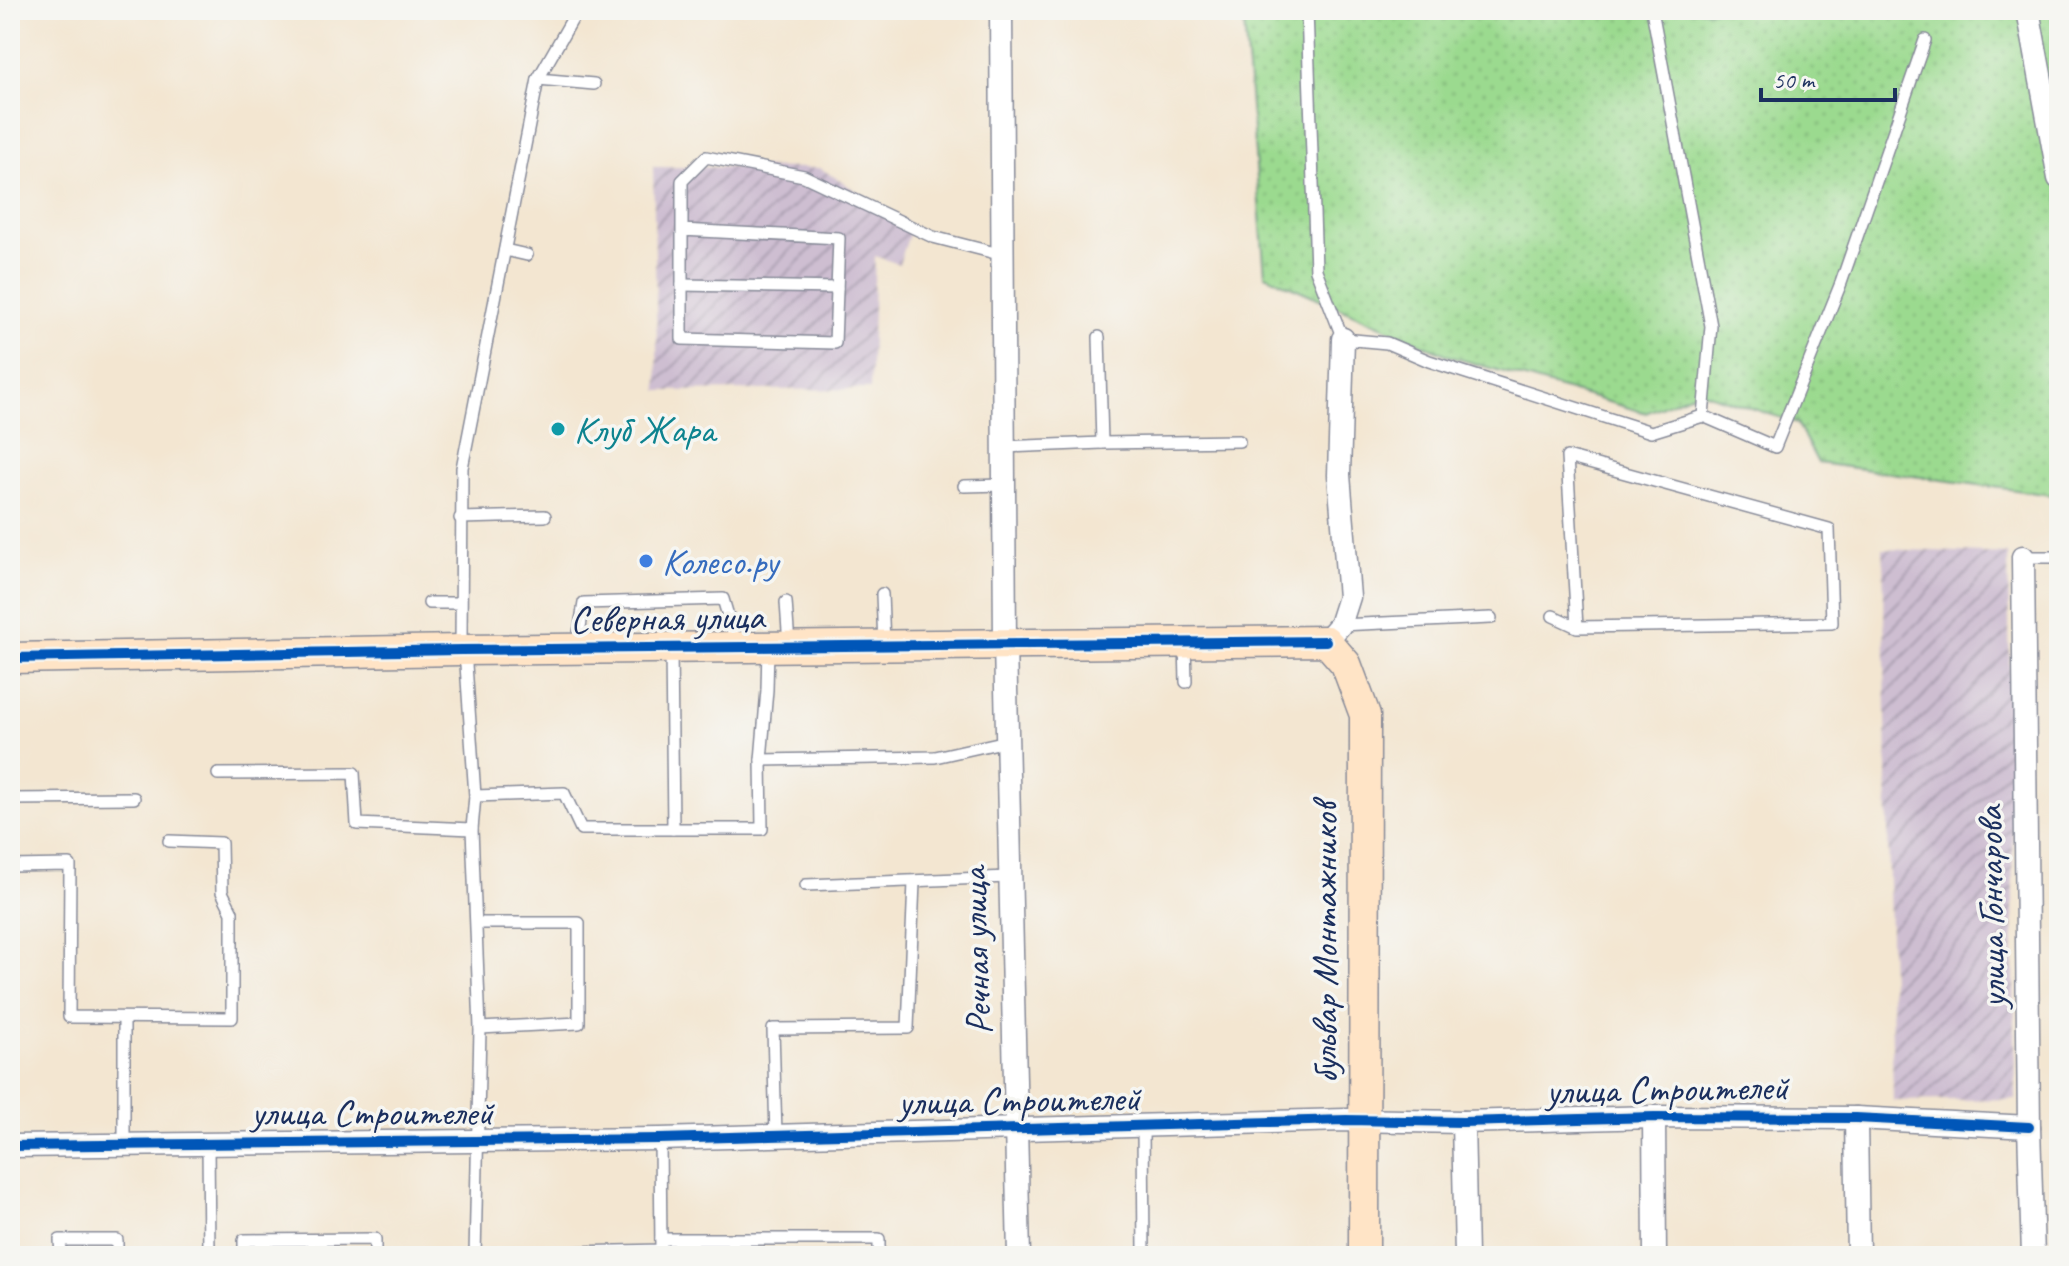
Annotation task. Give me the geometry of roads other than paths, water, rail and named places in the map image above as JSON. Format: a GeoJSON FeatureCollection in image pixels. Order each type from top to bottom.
{"type":"FeatureCollection","features":[{"type":"Feature","properties":{"kind":"street","name":"Речная улица"},"geometry":{"type":"LineString","coordinates":[[1001,10],[1005,644],[1019,1256]]}},
{"type":"Feature","properties":{"kind":"street"},"geometry":{"type":"LineString","coordinates":[[2028,10],[2059,178]]}},
{"type":"Feature","properties":{"kind":"street"},"geometry":{"type":"LineString","coordinates":[[1333,633],[1349,597],[1339,475],[1343,339]]}},
{"type":"Feature","properties":{"kind":"street","name":"улица Гончарова"},"geometry":{"type":"LineString","coordinates":[[2023,557],[2033,1256]]}},
{"type":"Feature","properties":{"kind":"street","name":"Северная улица"},"geometry":{"type":"LineString","coordinates":[[10,658],[1185,642],[1333,633]]}},
{"type":"Feature","properties":{"kind":"street","name":"бульвар Монтажников"},"geometry":{"type":"LineString","coordinates":[[1333,633],[1365,715],[1364,1256]]}},
{"type":"Feature","properties":{"kind":"street"},"geometry":{"type":"LineString","coordinates":[[1654,1117],[1655,1256]]}},
{"type":"Feature","properties":{"kind":"street","name":"улица Строителей"},"geometry":{"type":"LineString","coordinates":[[10,1146],[660,1139],[1364,1120],[1463,1122],[1654,1117],[1856,1118],[2029,1127]]}},
{"type":"Feature","properties":{"kind":"street"},"geometry":{"type":"LineString","coordinates":[[1856,1118],[1858,1256]]}},
{"type":"Feature","properties":{"kind":"street"},"geometry":{"type":"LineString","coordinates":[[1463,1122],[1466,1256]]}},
{"type":"Feature","properties":{"kind":"lane"},"geometry":{"type":"LineString","coordinates":[[475,1256],[480,1028],[472,829],[475,796],[460,603],[462,468],[538,79],[575,10]]}},
{"type":"Feature","properties":{"kind":"lane"},"geometry":{"type":"LineString","coordinates":[[1307,10],[1316,270],[1343,339],[1387,343],[1429,361],[1651,432],[1703,416],[1775,447],[1841,283],[1925,40]]}},
{"type":"Feature","properties":{"kind":"lane"},"geometry":{"type":"LineString","coordinates":[[1652,10],[1711,326],[1703,416]]}},
{"type":"Feature","properties":{"kind":"lane"},"geometry":{"type":"LineString","coordinates":[[538,79],[594,84]]}},
{"type":"Feature","properties":{"kind":"lane"},"geometry":{"type":"LineString","coordinates":[[682,230],[839,238],[835,343],[682,339],[682,285],[682,230],[682,181],[706,157],[804,176],[933,237],[1003,255]]}},
{"type":"Feature","properties":{"kind":"lane"},"geometry":{"type":"LineString","coordinates":[[505,250],[527,255]]}},
{"type":"Feature","properties":{"kind":"lane"},"geometry":{"type":"LineString","coordinates":[[682,285],[837,288]]}},
{"type":"Feature","properties":{"kind":"lane"},"geometry":{"type":"LineString","coordinates":[[1099,337],[1102,443]]}},
{"type":"Feature","properties":{"kind":"lane"},"geometry":{"type":"LineString","coordinates":[[1004,447],[1239,441]]}},
{"type":"Feature","properties":{"kind":"lane"},"geometry":{"type":"LineString","coordinates":[[1553,616],[1577,627],[1832,623],[1829,529],[1567,457],[1577,627]]}},
{"type":"Feature","properties":{"kind":"lane"},"geometry":{"type":"LineString","coordinates":[[964,486],[1004,485]]}},
{"type":"Feature","properties":{"kind":"lane"},"geometry":{"type":"LineString","coordinates":[[460,518],[545,516]]}},
{"type":"Feature","properties":{"kind":"lane"},"geometry":{"type":"LineString","coordinates":[[2023,557],[2059,557]]}},
{"type":"Feature","properties":{"kind":"lane"},"geometry":{"type":"LineString","coordinates":[[882,594],[884,645]]}},
{"type":"Feature","properties":{"kind":"lane"},"geometry":{"type":"LineString","coordinates":[[577,649],[584,603],[723,599],[765,647]]}},
{"type":"Feature","properties":{"kind":"lane"},"geometry":{"type":"LineString","coordinates":[[475,796],[564,793],[581,829],[762,829],[761,760],[767,690],[765,647],[786,602]]}},
{"type":"Feature","properties":{"kind":"lane"},"geometry":{"type":"LineString","coordinates":[[429,603],[460,603]]}},
{"type":"Feature","properties":{"kind":"lane"},"geometry":{"type":"LineString","coordinates":[[1333,633],[1491,618]]}},
{"type":"Feature","properties":{"kind":"lane"},"geometry":{"type":"LineString","coordinates":[[1185,642],[1186,682]]}},
{"type":"Feature","properties":{"kind":"lane"},"geometry":{"type":"LineString","coordinates":[[671,649],[673,829]]}},
{"type":"Feature","properties":{"kind":"lane"},"geometry":{"type":"LineString","coordinates":[[761,760],[935,757],[1007,741]]}},
{"type":"Feature","properties":{"kind":"lane"},"geometry":{"type":"LineString","coordinates":[[218,774],[354,773],[357,824],[472,829]]}},
{"type":"Feature","properties":{"kind":"lane"},"geometry":{"type":"LineString","coordinates":[[10,799],[134,798]]}},
{"type":"Feature","properties":{"kind":"lane"},"geometry":{"type":"LineString","coordinates":[[10,866],[70,865],[69,1017],[232,1018],[232,912],[222,892],[221,843],[169,841]]}},
{"type":"Feature","properties":{"kind":"lane"},"geometry":{"type":"LineString","coordinates":[[806,885],[1009,877]]}},
{"type":"Feature","properties":{"kind":"lane"},"geometry":{"type":"LineString","coordinates":[[776,1136],[773,1029],[908,1028],[914,882]]}},
{"type":"Feature","properties":{"kind":"lane"},"geometry":{"type":"LineString","coordinates":[[477,923],[579,923],[579,1023],[480,1028]]}},
{"type":"Feature","properties":{"kind":"lane"},"geometry":{"type":"LineString","coordinates":[[124,1018],[124,1144]]}},
{"type":"Feature","properties":{"kind":"lane"},"geometry":{"type":"LineString","coordinates":[[1143,1127],[1144,1256]]}},
{"type":"Feature","properties":{"kind":"lane"},"geometry":{"type":"LineString","coordinates":[[574,1256],[574,1252],[661,1250],[660,1139]]}},
{"type":"Feature","properties":{"kind":"lane"},"geometry":{"type":"LineString","coordinates":[[208,1143],[209,1256]]}},
{"type":"Feature","properties":{"kind":"lane"},"geometry":{"type":"LineString","coordinates":[[244,1256],[244,1240],[375,1239],[375,1256]]}},
{"type":"Feature","properties":{"kind":"lane"},"geometry":{"type":"LineString","coordinates":[[661,1239],[879,1239],[879,1256]]}},
{"type":"Feature","properties":{"kind":"lane"},"geometry":{"type":"LineString","coordinates":[[61,1256],[60,1240],[117,1240],[117,1256]]}},
{"type":"Feature","properties":{"kind":"place","name":"Клуб Жара"},"geometry":{"type":"Point","coordinates":[558,429]}},
{"type":"Feature","properties":{"kind":"place","name":"Колесо.ру"},"geometry":{"type":"Point","coordinates":[646,561]}}]}
